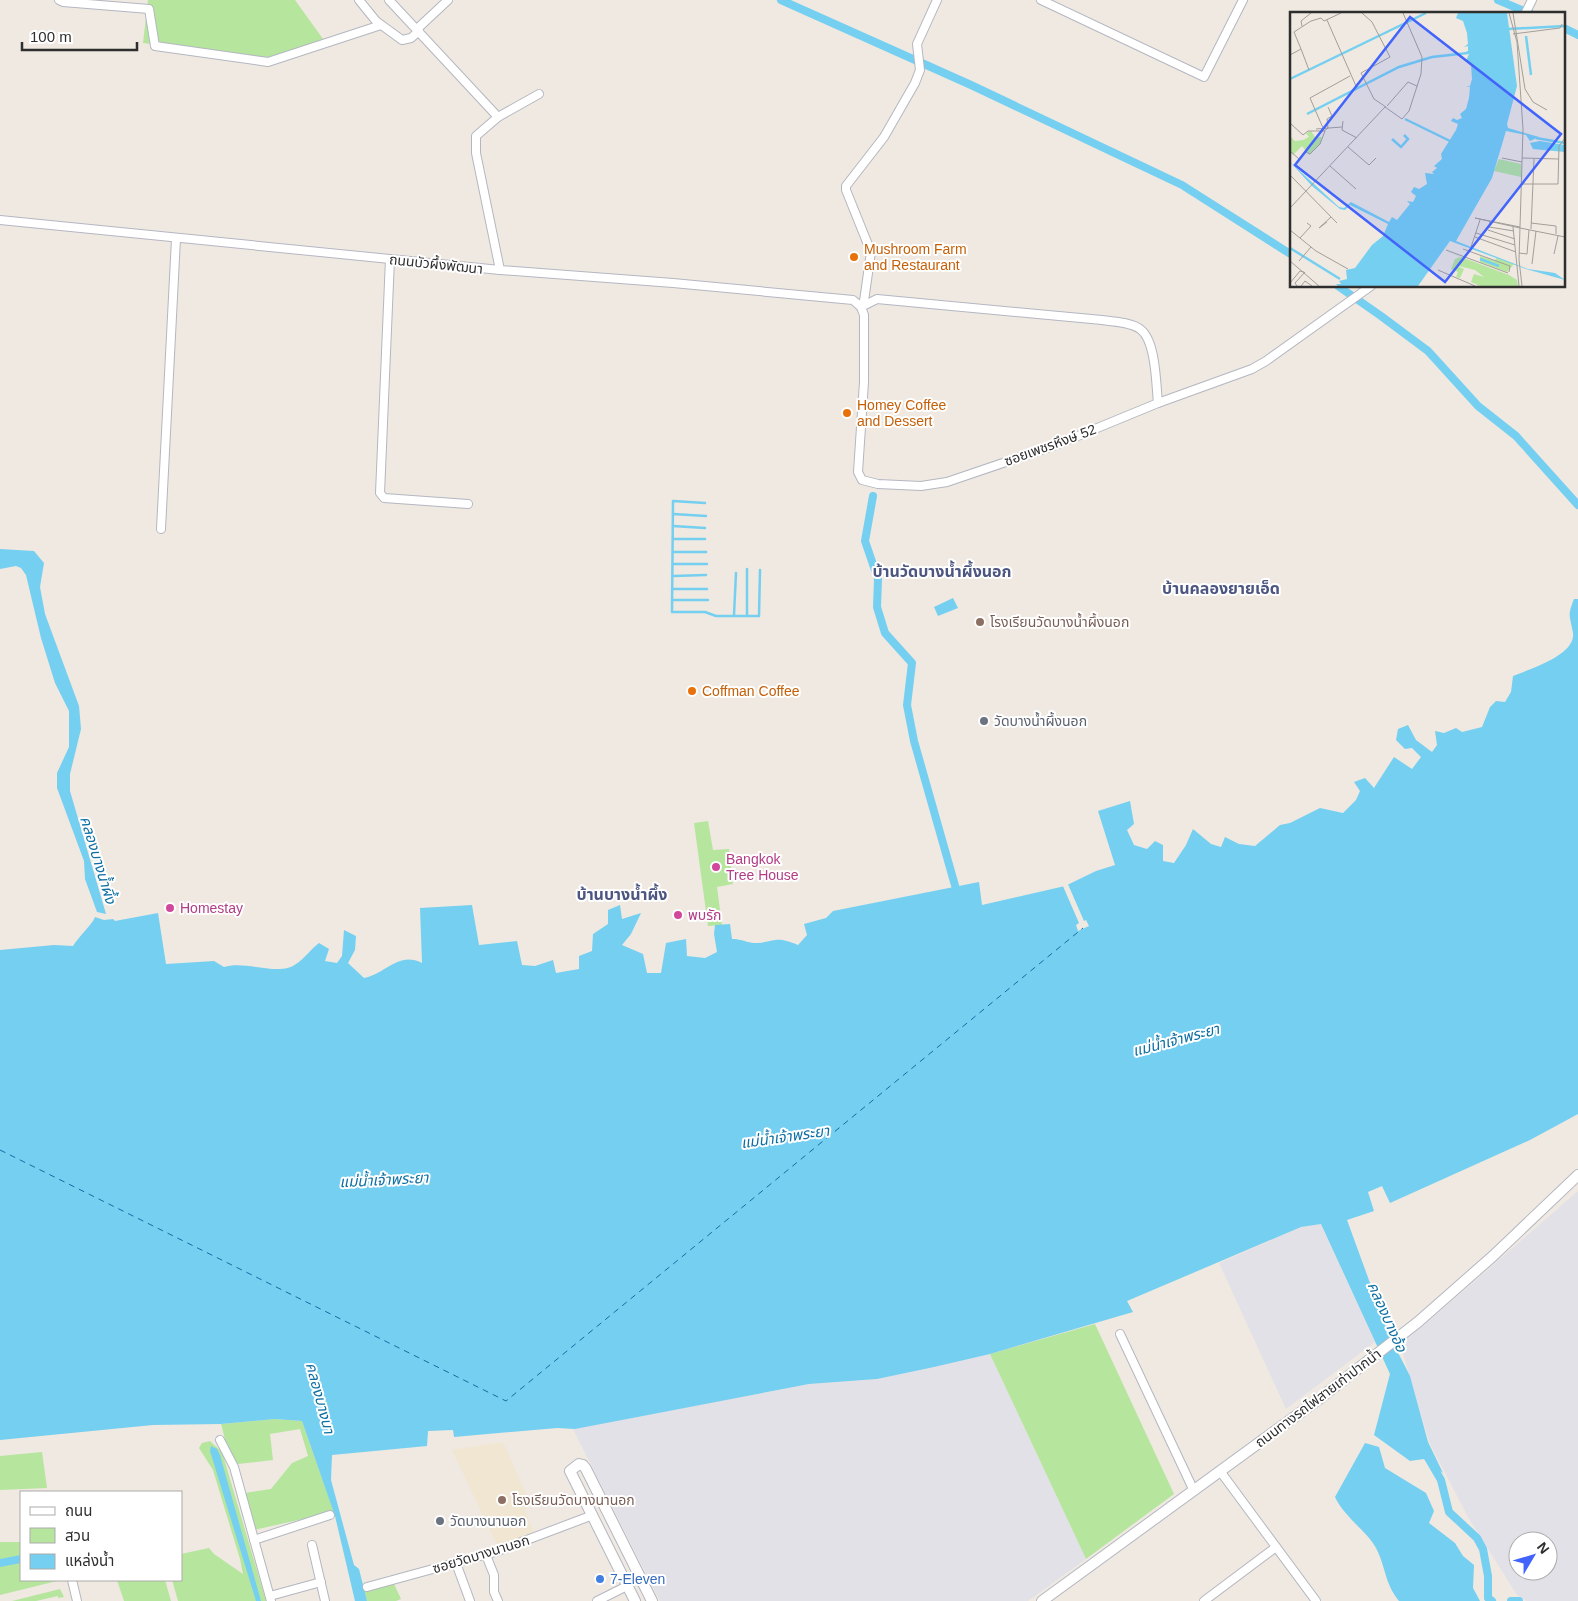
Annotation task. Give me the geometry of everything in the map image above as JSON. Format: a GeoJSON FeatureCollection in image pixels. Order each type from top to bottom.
{"type":"FeatureCollection","features":[{"type":"Feature","properties":{"kind":"main road","name":"ถนนทางรถไฟสายเก่าปากน้ำ"},"geometry":{"type":"LineString","coordinates":[[1044,1600],[1319,1399],[1418,1322],[1488,1261],[1578,1175]]}},
{"type":"Feature","properties":{"kind":"main road"},"geometry":{"type":"LineString","coordinates":[[635,1601],[570,1471],[579,1464],[584,1465],[652,1601]]}},
{"type":"Feature","properties":{"kind":"main road"},"geometry":{"type":"LineString","coordinates":[[595,1519],[610,1517]]}},
{"type":"Feature","properties":{"kind":"street"},"geometry":{"type":"LineString","coordinates":[[59,0],[63,2],[149,9],[155,46],[268,62],[381,24]]}},
{"type":"Feature","properties":{"kind":"street"},"geometry":{"type":"LineString","coordinates":[[359,0],[381,24],[402,40],[411,38],[448,0]]}},
{"type":"Feature","properties":{"kind":"street"},"geometry":{"type":"LineString","coordinates":[[389,0],[498,118]]}},
{"type":"Feature","properties":{"kind":"street"},"geometry":{"type":"LineString","coordinates":[[861,306],[864,301],[871,252],[846,186],[884,137],[915,83],[920,70],[917,44],[937,0]]}},
{"type":"Feature","properties":{"kind":"street"},"geometry":{"type":"LineString","coordinates":[[1041,0],[1204,78],[1242,0]]}},
{"type":"Feature","properties":{"kind":"street"},"geometry":{"type":"LineString","coordinates":[[1526,12],[1532,0]]}},
{"type":"Feature","properties":{"kind":"street"},"geometry":{"type":"LineString","coordinates":[[500,270],[476,153],[476,136],[498,118],[539,94]]}},
{"type":"Feature","properties":{"kind":"street","name":"ถนนบัวผึ้งพัฒนา"},"geometry":{"type":"LineString","coordinates":[[0,220],[500,270],[673,283],[853,300],[861,306]]}},
{"type":"Feature","properties":{"kind":"street"},"geometry":{"type":"LineString","coordinates":[[161,529],[176,239]]}},
{"type":"Feature","properties":{"kind":"street"},"geometry":{"type":"LineString","coordinates":[[390,259],[380,493],[384,498],[468,504]]}},
{"type":"Feature","properties":{"kind":"street","name":"ซอยเพชรหึงษ์ 52"},"geometry":{"type":"LineString","coordinates":[[861,306],[864,315],[864,382],[858,472],[862,480],[878,484],[921,486],[947,482],[1056,445],[1158,403],[1252,369],[1369,288]]}},
{"type":"Feature","properties":{"kind":"street"},"geometry":{"type":"LineString","coordinates":[[861,306],[876,299],[1102,320],[1132,325],[1141,329],[1152,351],[1158,403]]}},
{"type":"Feature","properties":{"kind":"street"},"geometry":{"type":"LineString","coordinates":[[1120,1334],[1194,1491]]}},
{"type":"Feature","properties":{"kind":"street"},"geometry":{"type":"LineString","coordinates":[[220,1440],[234,1467],[271,1599],[321,1582]]}},
{"type":"Feature","properties":{"kind":"street"},"geometry":{"type":"LineString","coordinates":[[1220,1471],[1316,1601]]}},
{"type":"Feature","properties":{"kind":"street"},"geometry":{"type":"LineString","coordinates":[[254,1540],[330,1515]]}},
{"type":"Feature","properties":{"kind":"street","name":"ซอยวัดบางนานอก"},"geometry":{"type":"LineString","coordinates":[[367,1587],[486,1555],[595,1519]]}},
{"type":"Feature","properties":{"kind":"street"},"geometry":{"type":"LineString","coordinates":[[312,1545],[325,1601]]}},
{"type":"Feature","properties":{"kind":"street"},"geometry":{"type":"LineString","coordinates":[[1204,1601],[1276,1547]]}},
{"type":"Feature","properties":{"kind":"street"},"geometry":{"type":"LineString","coordinates":[[486,1555],[494,1575],[494,1592],[498,1601]]}},
{"type":"Feature","properties":{"kind":"street"},"geometry":{"type":"LineString","coordinates":[[456,1563],[470,1601]]}},
{"type":"Feature","properties":{"kind":"street"},"geometry":{"type":"LineString","coordinates":[[72,1581],[77,1601]]}},
{"type":"Feature","properties":{"kind":"street"},"geometry":{"type":"LineString","coordinates":[[597,1601],[628,1586]]}},
{"type":"Feature","properties":{"kind":"shaded area"},"geometry":{"type":"Polygon","coordinates":[[[1578,1191],[1578,1601],[1526,1601],[1517,1595],[1508,1581],[1558,1581],[1558,1531],[1508,1531],[1508,1581],[1468,1517],[1429,1442],[1400,1343],[1429,1321],[1578,1191]]]}},
{"type":"Feature","properties":{"kind":"shaded area"},"geometry":{"type":"Polygon","coordinates":[[[1321,1224],[1375,1342],[1286,1409],[1219,1263],[1301,1227],[1321,1224]]]}},
{"type":"Feature","properties":{"kind":"shaded area"},"geometry":{"type":"Polygon","coordinates":[[[990,1354],[1086,1559],[1028,1601],[660,1601],[573,1429],[809,1384],[877,1379],[990,1354]]]}},
{"type":"Feature","properties":{"kind":"shaded area","name":"โรงเรียนวัดบางนานอก"},"geometry":{"type":"Polygon","coordinates":[[[503,1442],[526,1494],[529,1507],[525,1509],[534,1533],[498,1547],[452,1450],[503,1442]]]}},
{"type":"Feature","properties":{"kind":"green space"},"geometry":{"type":"Polygon","coordinates":[[[148,0],[295,0],[323,39],[270,58],[143,43],[148,0]]]}},
{"type":"Feature","properties":{"kind":"green space","name":"Bangkok Tree House"},"geometry":{"type":"Polygon","coordinates":[[[708,821],[713,850],[729,849],[733,884],[717,887],[722,925],[708,926],[694,823],[708,821]]]}},
{"type":"Feature","properties":{"kind":"green space"},"geometry":{"type":"Polygon","coordinates":[[[1095,1324],[1174,1494],[1086,1559],[990,1354],[1095,1324]]]}},
{"type":"Feature","properties":{"kind":"green space"},"geometry":{"type":"Polygon","coordinates":[[[275,1419],[302,1421],[334,1512],[254,1530],[245,1493],[271,1489],[292,1463],[308,1456],[300,1429],[270,1434],[273,1460],[238,1464],[231,1457],[221,1424],[275,1419]]]}},
{"type":"Feature","properties":{"kind":"green space"},"geometry":{"type":"Polygon","coordinates":[[[210,1441],[222,1452],[266,1601],[178,1601],[172,1581],[182,1581],[182,1554],[209,1548],[214,1554],[243,1574],[213,1470],[199,1448],[202,1443],[210,1441]]]}},
{"type":"Feature","properties":{"kind":"green space"},"geometry":{"type":"Polygon","coordinates":[[[42,1452],[47,1488],[0,1490],[0,1456],[42,1452]]]}},
{"type":"Feature","properties":{"kind":"green space"},"geometry":{"type":"Polygon","coordinates":[[[0,1542],[20,1542],[20,1581],[57,1581],[0,1595],[0,1542]]]}},
{"type":"Feature","properties":{"kind":"green space"},"geometry":{"type":"Polygon","coordinates":[[[117,1581],[165,1581],[171,1601],[124,1601],[117,1581]]]}},
{"type":"Feature","properties":{"kind":"green space"},"geometry":{"type":"Polygon","coordinates":[[[394,1584],[401,1599],[396,1601],[367,1601],[364,1591],[394,1584]]]}},
{"type":"Feature","properties":{"kind":"green space"},"geometry":{"type":"Polygon","coordinates":[[[60,1589],[64,1597],[58,1598],[58,1596],[36,1601],[12,1601],[60,1589]]]}},
{"type":"Feature","properties":{"kind":"water"},"geometry":{"type":"Polygon","coordinates":[[[0,549],[34,551],[44,563],[40,587],[45,614],[79,706],[81,729],[70,774],[70,791],[106,914],[97,912],[85,879],[84,861],[57,788],[57,773],[69,747],[69,711],[55,683],[41,638],[26,575],[21,568],[16,566],[0,569],[0,549]]]}},
{"type":"Feature","properties":{"kind":"water"},"geometry":{"type":"Polygon","coordinates":[[[953,598],[958,608],[938,616],[934,607],[953,598]]]}},
{"type":"Feature","properties":{"kind":"water"},"geometry":{"type":"Polygon","coordinates":[[[1574,599],[1578,599],[1578,1114],[1530,1140],[1390,1203],[1382,1186],[1368,1192],[1374,1211],[1347,1220],[1389,1335],[1410,1376],[1428,1442],[1443,1473],[1424,1459],[1410,1461],[1374,1435],[1390,1374],[1321,1224],[1301,1227],[1127,1301],[1133,1312],[990,1354],[877,1379],[809,1384],[575,1429],[557,1428],[454,1437],[453,1430],[428,1431],[427,1446],[332,1455],[331,1480],[354,1565],[359,1569],[367,1601],[355,1601],[335,1516],[302,1421],[275,1419],[221,1424],[153,1425],[0,1440],[0,950],[54,945],[73,946],[95,917],[104,920],[113,919],[115,921],[158,913],[166,964],[214,961],[224,967],[242,965],[272,969],[289,968],[319,943],[329,949],[325,961],[337,963],[342,956],[344,930],[356,936],[355,950],[348,963],[364,978],[372,976],[399,961],[414,960],[422,963],[420,908],[472,905],[479,945],[517,941],[522,965],[535,966],[553,960],[556,973],[579,969],[579,956],[592,951],[593,934],[608,924],[608,910],[620,905],[622,919],[641,913],[631,934],[622,945],[643,954],[647,973],[661,973],[666,943],[686,939],[687,956],[705,958],[717,952],[714,934],[715,925],[730,924],[732,939],[755,943],[782,940],[798,945],[807,935],[804,924],[826,918],[833,911],[979,882],[982,905],[1065,886],[1096,871],[1115,865],[1098,811],[1130,801],[1134,824],[1127,830],[1134,845],[1147,849],[1155,841],[1163,845],[1163,861],[1174,863],[1186,845],[1193,829],[1211,844],[1221,847],[1225,837],[1239,844],[1255,846],[1280,825],[1290,823],[1320,808],[1343,813],[1356,800],[1360,791],[1354,782],[1365,778],[1374,788],[1394,757],[1412,769],[1421,757],[1412,748],[1405,749],[1396,740],[1398,729],[1408,725],[1416,740],[1432,752],[1437,745],[1435,731],[1444,733],[1456,728],[1462,732],[1482,727],[1490,707],[1496,701],[1505,702],[1511,692],[1513,676],[1550,660],[1567,648],[1572,641],[1570,609],[1574,599]]]}},
{"type":"Feature","properties":{"kind":"water"},"geometry":{"type":"Polygon","coordinates":[[[1365,1443],[1379,1447],[1385,1468],[1426,1493],[1434,1511],[1429,1523],[1455,1543],[1463,1556],[1474,1565],[1473,1588],[1480,1601],[1399,1601],[1390,1587],[1376,1548],[1367,1535],[1344,1511],[1335,1497],[1365,1443]]]}},
{"type":"Feature","properties":{"kind":"water"},"geometry":{"type":"Polygon","coordinates":[[[211,1446],[217,1449],[220,1455],[261,1601],[256,1601],[210,1451],[211,1446]]]}},
{"type":"Feature","properties":{"kind":"water"},"geometry":{"type":"Polygon","coordinates":[[[20,1555],[20,1563],[0,1567],[0,1559],[20,1555]]]}},
{"type":"Feature","properties":{"kind":"pier"},"geometry":{"type":"Polygon","coordinates":[[[1067,882],[1084,921],[1086,920],[1089,926],[1078,931],[1076,925],[1079,923],[1062,884],[1067,882]]]}},
{"type":"Feature","properties":{"kind":"waterway"},"geometry":{"type":"LineString","coordinates":[[781,0],[971,85],[1182,185],[1290,254]]}},
{"type":"Feature","properties":{"kind":"waterway"},"geometry":{"type":"LineString","coordinates":[[1498,0],[1526,12]]}},
{"type":"Feature","properties":{"kind":"waterway"},"geometry":{"type":"LineString","coordinates":[[1566,29],[1578,35]]}},
{"type":"Feature","properties":{"kind":"waterway"},"geometry":{"type":"LineString","coordinates":[[1341,288],[1428,351],[1478,406],[1516,436],[1578,505]]}},
{"type":"Feature","properties":{"kind":"waterway"},"geometry":{"type":"LineString","coordinates":[[873,496],[865,541],[878,579],[877,607],[885,633],[912,663],[907,705],[914,741],[958,896]]}},
{"type":"Feature","properties":{"kind":"waterway"},"geometry":{"type":"LineString","coordinates":[[705,503],[673,501],[672,612],[705,612],[716,616],[759,616],[760,570]]}},
{"type":"Feature","properties":{"kind":"waterway"},"geometry":{"type":"LineString","coordinates":[[673,514],[706,516]]}},
{"type":"Feature","properties":{"kind":"waterway"},"geometry":{"type":"LineString","coordinates":[[673,526],[705,528]]}},
{"type":"Feature","properties":{"kind":"waterway"},"geometry":{"type":"LineString","coordinates":[[673,539],[705,539]]}},
{"type":"Feature","properties":{"kind":"waterway"},"geometry":{"type":"LineString","coordinates":[[673,552],[706,552]]}},
{"type":"Feature","properties":{"kind":"waterway"},"geometry":{"type":"LineString","coordinates":[[673,564],[707,564]]}},
{"type":"Feature","properties":{"kind":"waterway"},"geometry":{"type":"LineString","coordinates":[[747,569],[747,615]]}},
{"type":"Feature","properties":{"kind":"waterway"},"geometry":{"type":"LineString","coordinates":[[734,615],[736,573]]}},
{"type":"Feature","properties":{"kind":"waterway"},"geometry":{"type":"LineString","coordinates":[[673,576],[706,575]]}},
{"type":"Feature","properties":{"kind":"waterway"},"geometry":{"type":"LineString","coordinates":[[672,589],[707,589]]}},
{"type":"Feature","properties":{"kind":"waterway"},"geometry":{"type":"LineString","coordinates":[[672,600],[708,600]]}},
{"type":"Feature","properties":{"kind":"waterway","name":"คลองบางอ้อ"},"geometry":{"type":"LineString","coordinates":[[1427,1456],[1441,1480],[1449,1512],[1477,1538],[1483,1549],[1488,1576],[1488,1598],[1492,1601]]}},
{"type":"Feature","properties":{"kind":"waterway"},"geometry":{"type":"LineString","coordinates":[[1511,1601],[1519,1601]]}},
{"type":"Feature","properties":{"kind":"ferry route"},"geometry":{"type":"LineString","coordinates":[[0,1150],[506,1401],[1083,928]]}},
{"type":"Feature","properties":{"kind":"place","name":"Mushroom Farm and Restaurant"},"geometry":{"type":"Point","coordinates":[854,257]}},
{"type":"Feature","properties":{"kind":"place","name":"Homey Coffee and Dessert"},"geometry":{"type":"Point","coordinates":[847,413]}},
{"type":"Feature","properties":{"kind":"place","name":"โรงเรียนวัดบางน้ำผึ้งนอก"},"geometry":{"type":"Point","coordinates":[980,622]}},
{"type":"Feature","properties":{"kind":"place","name":"Coffman Coffee"},"geometry":{"type":"Point","coordinates":[692,691]}},
{"type":"Feature","properties":{"kind":"place","name":"วัดบางน้ำผึ้งนอก"},"geometry":{"type":"Point","coordinates":[984,721]}},
{"type":"Feature","properties":{"kind":"place","name":"Bangkok Tree House"},"geometry":{"type":"Point","coordinates":[716,867]}},
{"type":"Feature","properties":{"kind":"place","name":"Homestay"},"geometry":{"type":"Point","coordinates":[170,908]}},
{"type":"Feature","properties":{"kind":"place","name":"พบรัก"},"geometry":{"type":"Point","coordinates":[678,915]}},
{"type":"Feature","properties":{"kind":"place","name":"โรงเรียนวัดบางนานอก"},"geometry":{"type":"Point","coordinates":[502,1500]}},
{"type":"Feature","properties":{"kind":"place","name":"วัดบางนานอก"},"geometry":{"type":"Point","coordinates":[440,1521]}},
{"type":"Feature","properties":{"kind":"place","name":"7-Eleven"},"geometry":{"type":"Point","coordinates":[600,1579]}},
{"type":"Feature","properties":{"kind":"district","name":"บ้านวัดบางน้ำผึ้งนอก"},"geometry":{"type":"Point","coordinates":[942,571]}},
{"type":"Feature","properties":{"kind":"district","name":"บ้านคลองยายเอ็ด"},"geometry":{"type":"Point","coordinates":[1221,588]}},
{"type":"Feature","properties":{"kind":"district","name":"บ้านบางน้ำผึ้ง"},"geometry":{"type":"Point","coordinates":[622,894]}},
{"type":"Feature","properties":{"kind":"water label","name":"คลองบางน้ำผึ้ง"},"geometry":{"type":"Point","coordinates":[98,860]}},
{"type":"Feature","properties":{"kind":"water label","name":"แม่น้ำเจ้าพระยา"},"geometry":{"type":"Point","coordinates":[1176,1040]}},
{"type":"Feature","properties":{"kind":"water label","name":"แม่น้ำเจ้าพระยา"},"geometry":{"type":"Point","coordinates":[785,1137]}},
{"type":"Feature","properties":{"kind":"water label","name":"แม่น้ำเจ้าพระยา"},"geometry":{"type":"Point","coordinates":[384,1180]}},
{"type":"Feature","properties":{"kind":"water label","name":"คลองบางนา"},"geometry":{"type":"Point","coordinates":[320,1398]}}]}
